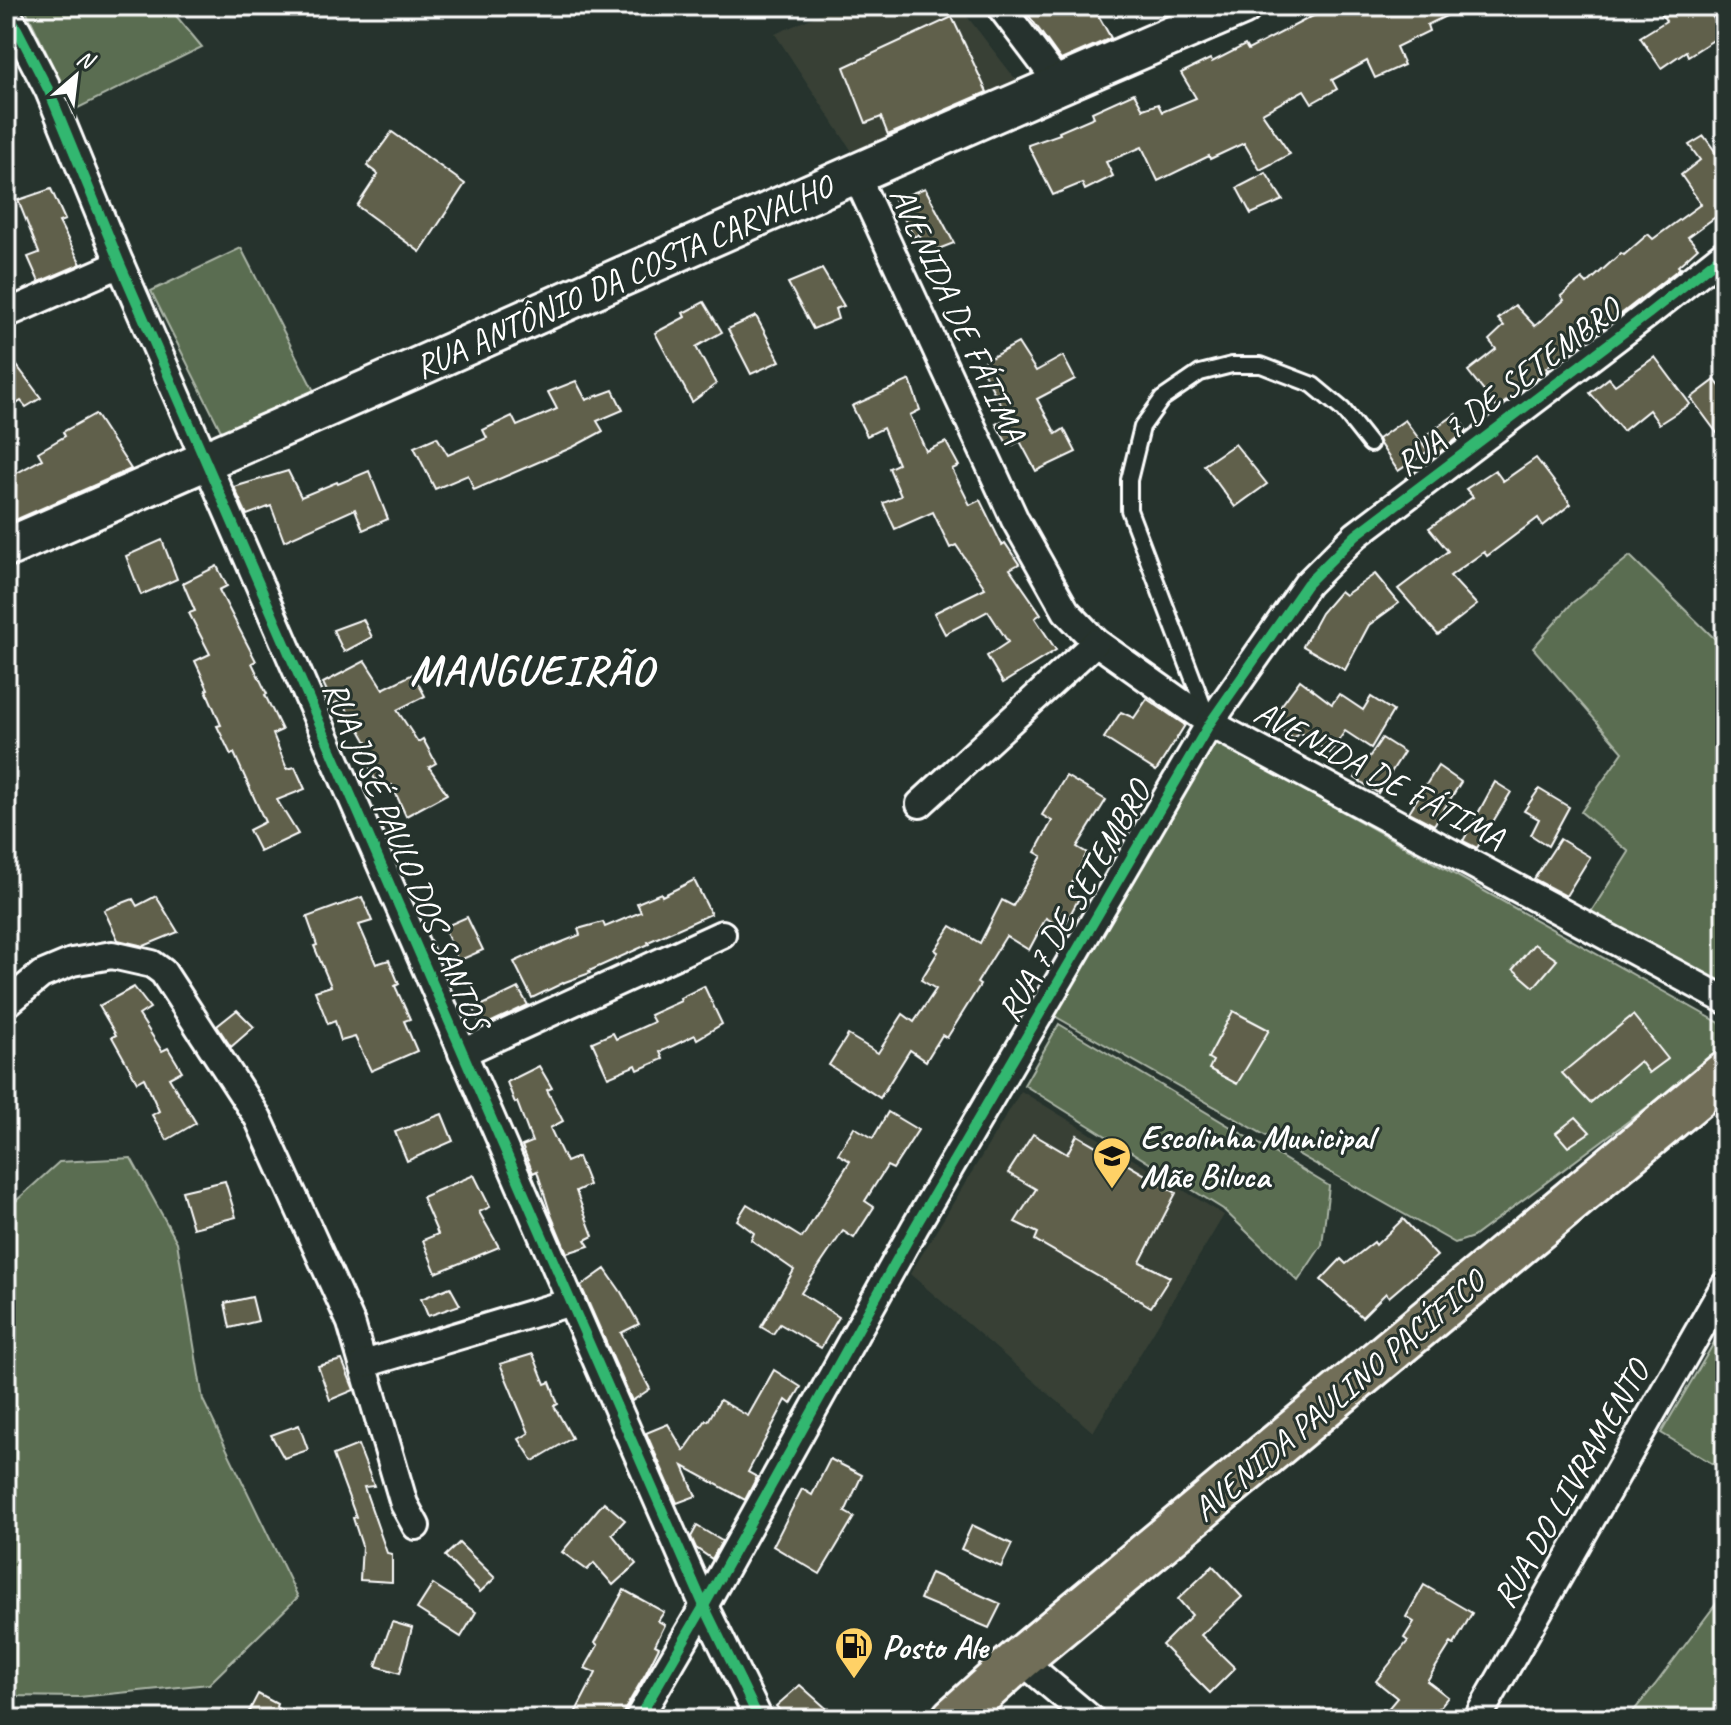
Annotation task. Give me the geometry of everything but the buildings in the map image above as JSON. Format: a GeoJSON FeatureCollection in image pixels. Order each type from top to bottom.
{"type":"FeatureCollection","features":[{"type":"Feature","properties":{"kind":"main road","name":"AVENIDA PAULINO PACÍFICO"},"geometry":{"type":"LineString","coordinates":[[953,1719],[1020,1659],[1725,1073]]}},
{"type":"Feature","properties":{"kind":"street"},"geometry":{"type":"LineString","coordinates":[[1000,6],[1059,84]]}},
{"type":"Feature","properties":{"kind":"street","name":"RUA ANTÔNIO DA COSTA CARVALHO"},"geometry":{"type":"LineString","coordinates":[[6,548],[855,173],[1242,6]]}},
{"type":"Feature","properties":{"kind":"street","name":"RUA JOSÉ PAULO DOS SANTOS"},"geometry":{"type":"LineString","coordinates":[[6,13],[49,91],[120,264],[462,1053],[704,1606],[759,1719]]}},
{"type":"Feature","properties":{"kind":"street","name":"AVENIDA DE FÁTIMA"},"geometry":{"type":"LineString","coordinates":[[855,173],[1015,520],[1066,611],[1096,642],[1210,723],[1725,1000]]}},
{"type":"Feature","properties":{"kind":"street","name":"RUA 7 DE SETEMBRO"},"geometry":{"type":"LineString","coordinates":[[638,1719],[915,1227],[1210,723],[1307,584],[1356,535],[1725,253]]}},
{"type":"Feature","properties":{"kind":"street"},"geometry":{"type":"LineString","coordinates":[[6,314],[120,264]]}},
{"type":"Feature","properties":{"kind":"street"},"geometry":{"type":"LineString","coordinates":[[920,804],[1096,642]]}},
{"type":"Feature","properties":{"kind":"street"},"geometry":{"type":"LineString","coordinates":[[462,1053],[722,934]]}},
{"type":"Feature","properties":{"kind":"street"},"geometry":{"type":"LineString","coordinates":[[6,1004],[41,975],[72,962],[112,955],[152,964],[163,972],[258,1118],[351,1323],[404,1504],[416,1526]]}},
{"type":"Feature","properties":{"kind":"street","name":"RUA DO LIVRAMENTO"},"geometry":{"type":"LineString","coordinates":[[1477,1719],[1725,1285]]}},
{"type":"Feature","properties":{"kind":"street"},"geometry":{"type":"LineString","coordinates":[[364,1364],[571,1302]]}},
{"type":"Feature","properties":{"kind":"street"},"geometry":{"type":"LineString","coordinates":[[1020,1659],[1091,1719]]}},
{"type":"Feature","properties":{"kind":"lane"},"geometry":{"type":"LineString","coordinates":[[1210,723],[1129,510],[1129,480],[1142,427],[1162,399],[1200,373],[1232,365],[1261,365],[1313,385],[1343,410],[1370,444]]}},
{"type":"Feature","properties":{"kind":"shaded area"},"geometry":{"type":"Polygon","coordinates":[[[838,6],[959,6],[1024,90],[859,162],[775,34],[838,6]]]}},
{"type":"Feature","properties":{"kind":"shaded area"},"geometry":{"type":"Polygon","coordinates":[[[1021,1091],[1224,1215],[1093,1432],[910,1274],[1021,1091]]]}},
{"type":"Feature","properties":{"kind":"green space"},"geometry":{"type":"Polygon","coordinates":[[[24,6],[168,6],[202,47],[74,110],[24,6]]]}},
{"type":"Feature","properties":{"kind":"green space"},"geometry":{"type":"Polygon","coordinates":[[[241,248],[314,391],[224,437],[151,291],[241,248]]]}},
{"type":"Feature","properties":{"kind":"green space"},"geometry":{"type":"Polygon","coordinates":[[[1630,556],[1715,639],[1725,620],[1725,992],[1589,915],[1629,852],[1581,812],[1623,752],[1533,648],[1572,603],[1630,556]]]}},
{"type":"Feature","properties":{"kind":"green space"},"geometry":{"type":"Polygon","coordinates":[[[1213,739],[1725,1026],[1725,1049],[1473,1237],[1455,1243],[1051,1014],[1213,739]]]}},
{"type":"Feature","properties":{"kind":"green space"},"geometry":{"type":"Polygon","coordinates":[[[1059,1024],[1329,1186],[1322,1245],[1298,1281],[1223,1209],[1024,1085],[1059,1024]]]}},
{"type":"Feature","properties":{"kind":"green space"},"geometry":{"type":"Polygon","coordinates":[[[131,1158],[177,1242],[203,1400],[298,1597],[209,1684],[79,1697],[6,1696],[6,1210],[59,1162],[131,1158]]]}},
{"type":"Feature","properties":{"kind":"green space"},"geometry":{"type":"Polygon","coordinates":[[[1725,1324],[1725,1471],[1661,1433],[1725,1324]]]}},
{"type":"Feature","properties":{"kind":"green space"},"geometry":{"type":"Polygon","coordinates":[[[1725,1592],[1725,1719],[1627,1719],[1655,1685],[1725,1592]]]}},
{"type":"Feature","properties":{"kind":"cycle path"},"geometry":{"type":"LineString","coordinates":[[6,13],[49,91],[120,264],[571,1302],[704,1606],[759,1719]]}},
{"type":"Feature","properties":{"kind":"cycle path"},"geometry":{"type":"LineString","coordinates":[[638,1719],[915,1227],[1210,723],[1307,584],[1356,535],[1725,253]]}},
{"type":"Feature","properties":{"kind":"place","name":"Escolinha Municipal Mãe Biluca"},"geometry":{"type":"Point","coordinates":[1112,1190]}},
{"type":"Feature","properties":{"kind":"place","name":"Posto Ale"},"geometry":{"type":"Point","coordinates":[854,1680]}},
{"type":"Feature","properties":{"kind":"district","name":"MANGUEIRÃO"},"geometry":{"type":"Point","coordinates":[532,669]}}]}
